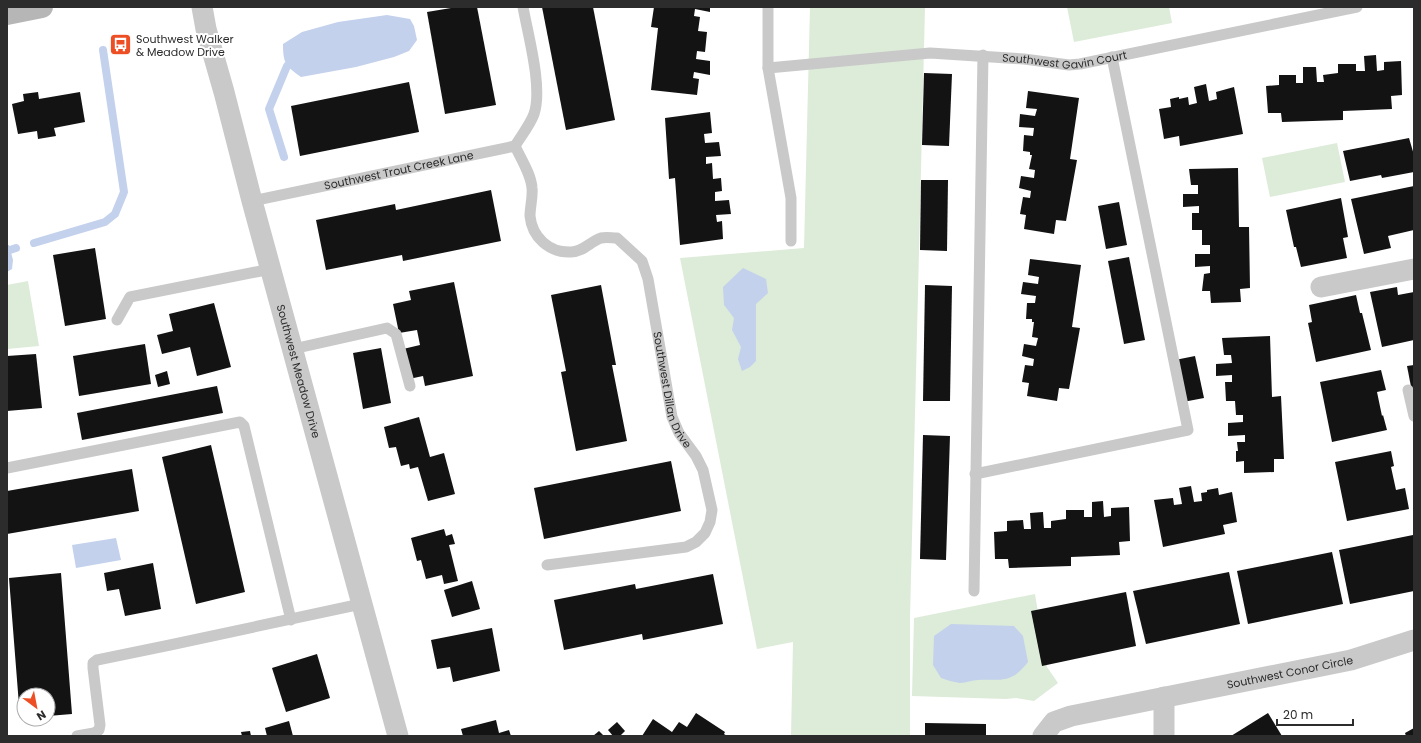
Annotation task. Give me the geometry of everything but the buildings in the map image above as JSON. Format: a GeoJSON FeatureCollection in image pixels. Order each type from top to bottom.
{"type":"FeatureCollection","features":[{"type":"Feature","properties":{"kind":"main road"},"geometry":{"type":"LineString","coordinates":[[7,14],[42,7]]}},
{"type":"Feature","properties":{"kind":"street","name":"Southwest Meadow Drive"},"geometry":{"type":"LineString","coordinates":[[202,7],[206,29],[252,201],[398,736]]}},
{"type":"Feature","properties":{"kind":"street"},"geometry":{"type":"LineString","coordinates":[[1321,287],[1414,269]]}},
{"type":"Feature","properties":{"kind":"street","name":"Southwest Conor Circle"},"geometry":{"type":"LineString","coordinates":[[1043,736],[1054,722],[1071,716],[1351,660],[1414,640]]}},
{"type":"Feature","properties":{"kind":"street"},"geometry":{"type":"LineString","coordinates":[[1164,697],[1164,736]]}},
{"type":"Feature","properties":{"kind":"lane"},"geometry":{"type":"LineString","coordinates":[[515,146],[533,115],[537,100],[536,79],[523,7]]}},
{"type":"Feature","properties":{"kind":"lane"},"geometry":{"type":"LineString","coordinates":[[768,7],[768,68],[791,198],[791,241]]}},
{"type":"Feature","properties":{"kind":"lane","name":"Southwest Gavin Court"},"geometry":{"type":"LineString","coordinates":[[768,68],[930,53],[982,55],[1068,65],[1080,64],[1357,7]]}},
{"type":"Feature","properties":{"kind":"lane"},"geometry":{"type":"LineString","coordinates":[[974,591],[982,55]]}},
{"type":"Feature","properties":{"kind":"lane"},"geometry":{"type":"LineString","coordinates":[[975,474],[1188,430],[1112,57]]}},
{"type":"Feature","properties":{"kind":"lane","name":"Southwest Trout Creek Lane"},"geometry":{"type":"LineString","coordinates":[[252,201],[515,146]]}},
{"type":"Feature","properties":{"kind":"lane","name":"Southwest Dillan Drive"},"geometry":{"type":"LineString","coordinates":[[515,146],[532,188],[530,215],[533,230],[540,240],[555,250],[572,252],[587,247],[602,238],[617,238],[642,261],[648,279],[672,418],[679,433],[696,456],[703,470],[712,510],[710,522],[705,533],[696,542],[686,547],[547,565]]}},
{"type":"Feature","properties":{"kind":"lane"},"geometry":{"type":"LineString","coordinates":[[117,320],[130,297],[271,269]]}},
{"type":"Feature","properties":{"kind":"lane"},"geometry":{"type":"LineString","coordinates":[[293,349],[387,328],[396,334],[410,386]]}},
{"type":"Feature","properties":{"kind":"lane"},"geometry":{"type":"LineString","coordinates":[[1408,390],[1414,416]]}},
{"type":"Feature","properties":{"kind":"lane"},"geometry":{"type":"LineString","coordinates":[[7,468],[240,422],[243,423],[291,620]]}},
{"type":"Feature","properties":{"kind":"lane"},"geometry":{"type":"LineString","coordinates":[[77,736],[94,733],[99,730],[100,725],[93,668],[93,663],[97,660],[361,604]]}},
{"type":"Feature","properties":{"kind":"green space"},"geometry":{"type":"Polygon","coordinates":[[[810,7],[925,7],[910,618],[910,736],[791,736],[793,642],[757,649],[680,258],[804,248],[810,7]]]}},
{"type":"Feature","properties":{"kind":"green space"},"geometry":{"type":"Polygon","coordinates":[[[1067,7],[1169,7],[1172,23],[1074,42],[1067,7]]]}},
{"type":"Feature","properties":{"kind":"green space"},"geometry":{"type":"Polygon","coordinates":[[[1337,143],[1345,182],[1270,197],[1262,158],[1337,143]]]}},
{"type":"Feature","properties":{"kind":"green space"},"geometry":{"type":"Polygon","coordinates":[[[28,281],[39,346],[7,349],[7,285],[28,281]]]}},
{"type":"Feature","properties":{"kind":"green space"},"geometry":{"type":"Polygon","coordinates":[[[1035,594],[1047,667],[1058,683],[1034,701],[1016,698],[912,696],[914,618],[1035,594]]]}},
{"type":"Feature","properties":{"kind":"water"},"geometry":{"type":"Polygon","coordinates":[[[387,15],[410,19],[414,26],[417,40],[409,51],[394,57],[356,67],[301,77],[286,64],[283,44],[302,32],[338,22],[387,15]]]}},
{"type":"Feature","properties":{"kind":"water"},"geometry":{"type":"Polygon","coordinates":[[[7,245],[9,245],[13,260],[12,269],[7,272],[7,245]]]}},
{"type":"Feature","properties":{"kind":"water"},"geometry":{"type":"Polygon","coordinates":[[[743,268],[766,279],[768,293],[756,304],[756,361],[750,367],[742,371],[738,359],[741,347],[732,330],[734,318],[724,305],[723,287],[743,268]]]}},
{"type":"Feature","properties":{"kind":"water"},"geometry":{"type":"Polygon","coordinates":[[[116,538],[121,560],[76,568],[72,545],[116,538]]]}},
{"type":"Feature","properties":{"kind":"water"},"geometry":{"type":"Polygon","coordinates":[[[951,624],[1014,626],[1023,636],[1028,662],[1017,674],[1006,679],[976,680],[960,683],[941,678],[933,665],[934,636],[951,624]]]}},
{"type":"Feature","properties":{"kind":"waterway"},"geometry":{"type":"LineString","coordinates":[[34,243],[105,222],[115,214],[124,192],[103,50]]}},
{"type":"Feature","properties":{"kind":"waterway"},"geometry":{"type":"LineString","coordinates":[[284,157],[269,109],[287,66]]}},
{"type":"Feature","properties":{"kind":"waterway"},"geometry":{"type":"LineString","coordinates":[[7,251],[16,248]]}},
{"type":"Feature","properties":{"kind":"place","name":"Southwest Walker & Meadow Drive"},"geometry":{"type":"Point","coordinates":[120,45]}}]}
